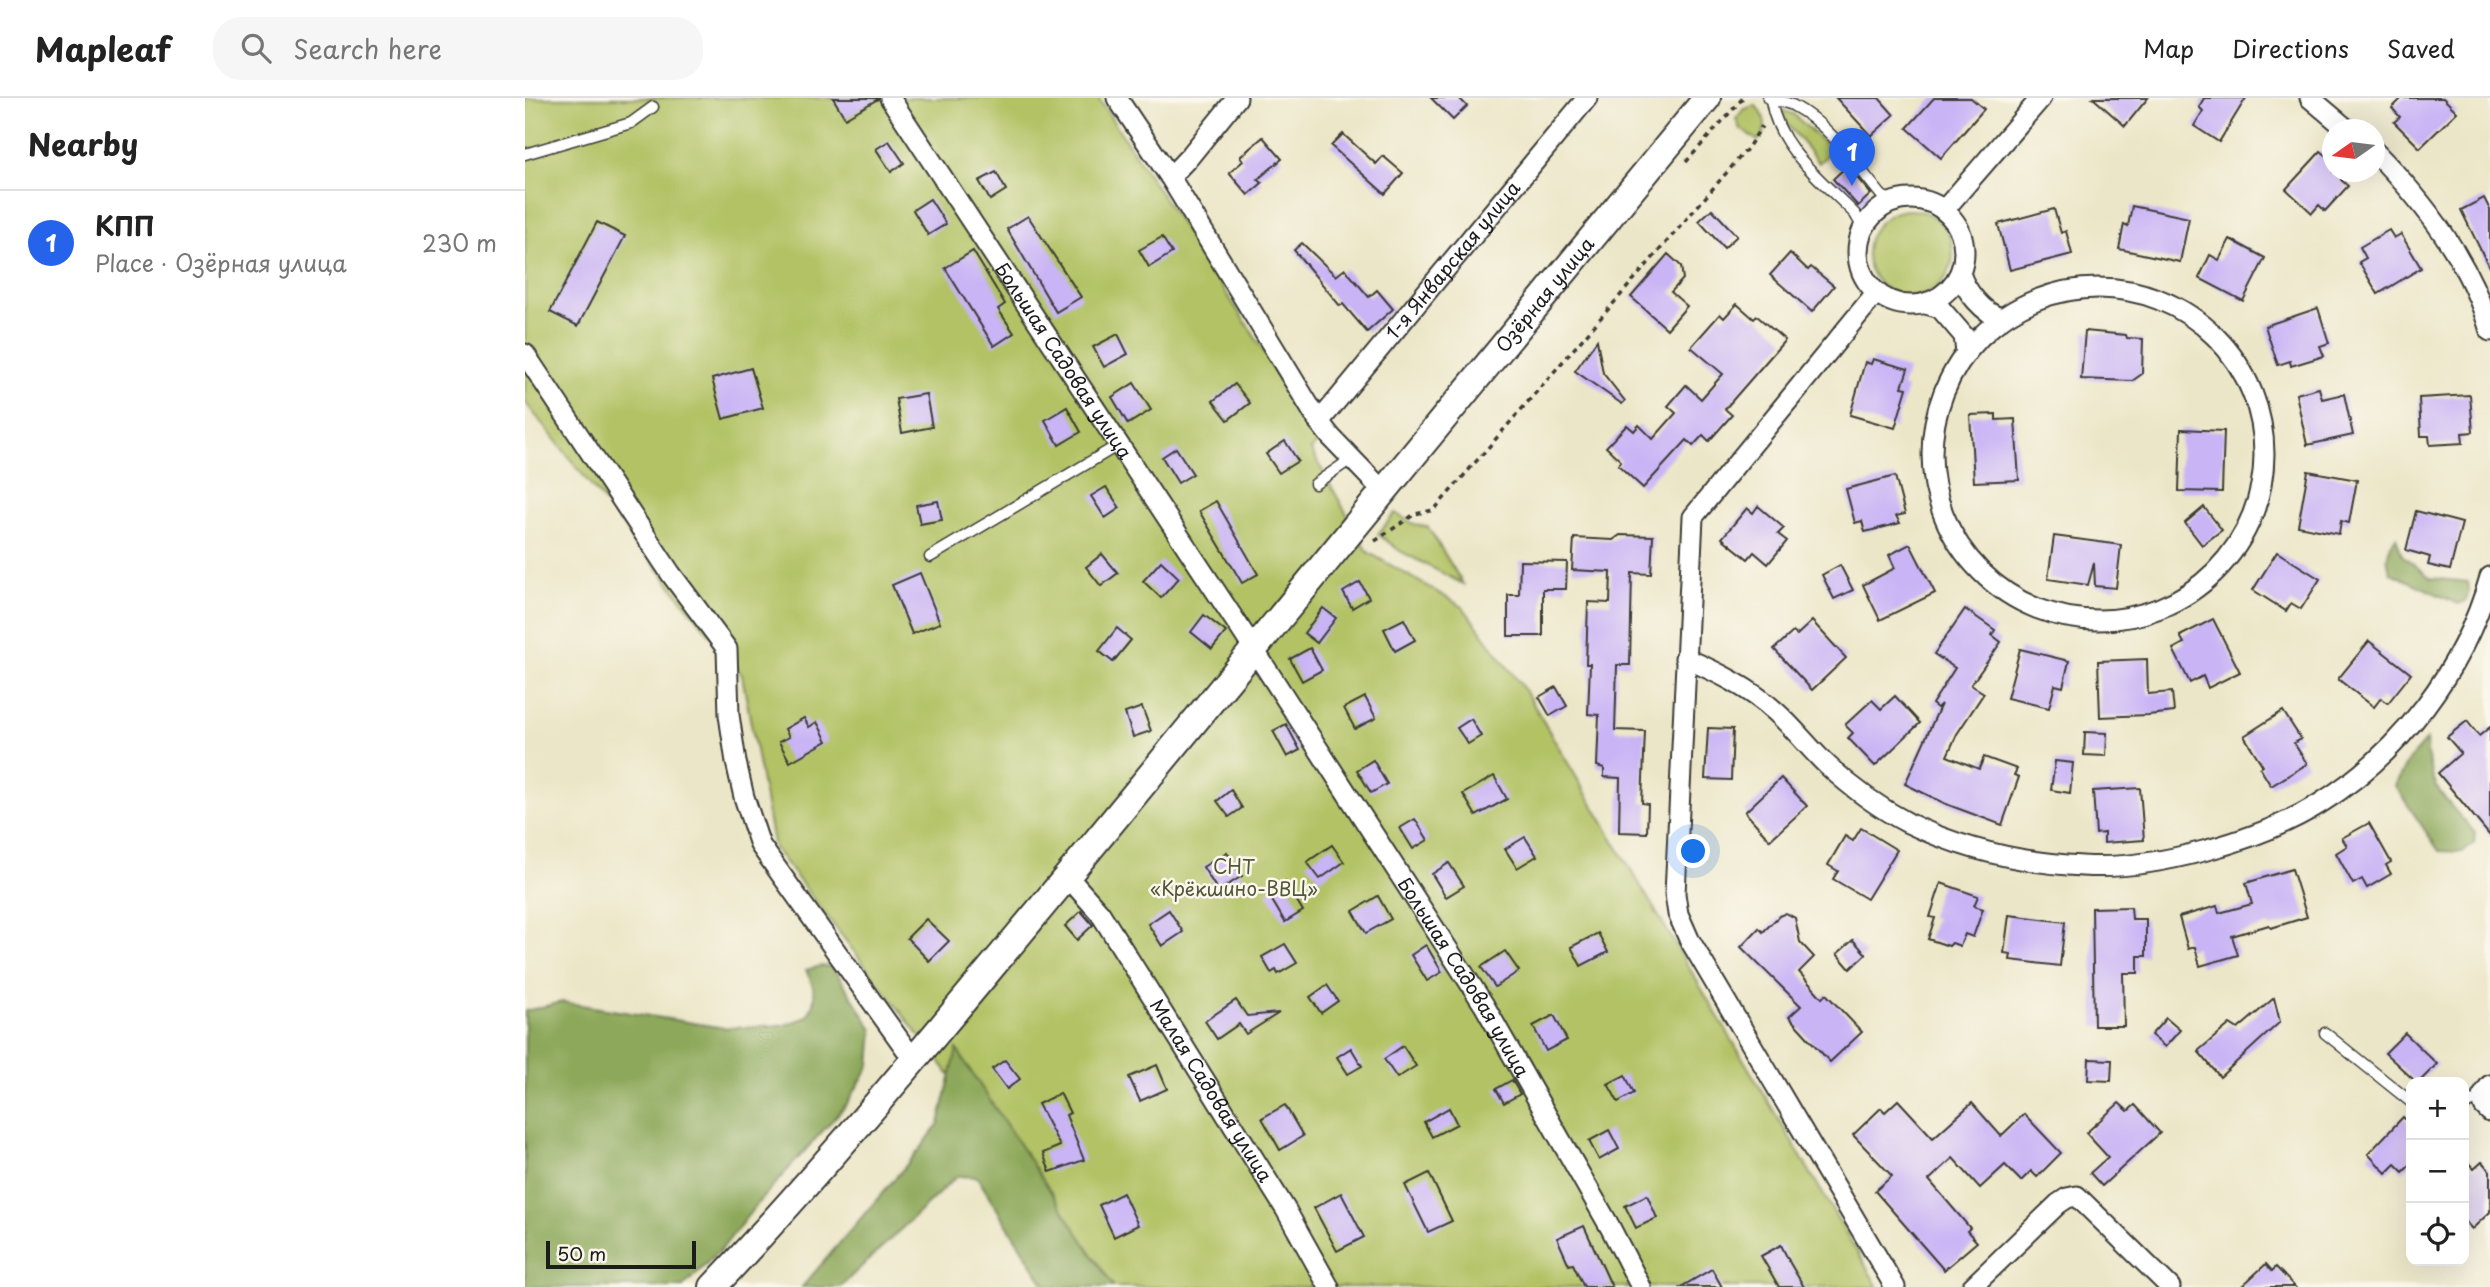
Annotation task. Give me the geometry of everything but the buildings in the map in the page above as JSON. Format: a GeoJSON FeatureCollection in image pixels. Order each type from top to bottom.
{"type":"FeatureCollection","features":[{"type":"Feature","properties":{"kind":"main road","name":"Озёрная улица"},"geometry":{"type":"LineString","coordinates":[[713,1287],[845,1140],[1067,876],[1707,98]]}},
{"type":"Feature","properties":{"kind":"street","name":"Большая Садовая улица"},"geometry":{"type":"LineString","coordinates":[[890,98],[1255,650],[1484,1004],[1641,1287]]}},
{"type":"Feature","properties":{"kind":"street"},"geometry":{"type":"LineString","coordinates":[[1117,98],[1170,177],[1319,422],[1383,491]]}},
{"type":"Feature","properties":{"kind":"street"},"geometry":{"type":"LineString","coordinates":[[1170,177],[1237,98]]}},
{"type":"Feature","properties":{"kind":"street","name":"1-я Январская улица"},"geometry":{"type":"LineString","coordinates":[[1319,422],[1587,98]]}},
{"type":"Feature","properties":{"kind":"street"},"geometry":{"type":"LineString","coordinates":[[1944,210],[2041,98]]}},
{"type":"Feature","properties":{"kind":"street"},"geometry":{"type":"LineString","coordinates":[[2310,98],[2335,119]]}},
{"type":"Feature","properties":{"kind":"street"},"geometry":{"type":"LineString","coordinates":[[2385,162],[2438,223],[2464,269],[2490,331]]}},
{"type":"Feature","properties":{"kind":"street"},"geometry":{"type":"LineString","coordinates":[[1926,304],[1947,292],[1960,273],[1964,246],[1954,220],[1944,210],[1919,200],[1893,202],[1871,217],[1863,228],[1859,242],[1859,263],[1867,282],[1876,293],[1900,305],[1926,304],[1940,308],[1964,336],[1966,353]]}},
{"type":"Feature","properties":{"kind":"street"},"geometry":{"type":"LineString","coordinates":[[1960,273],[1966,286],[1985,310],[1994,317],[2002,318]]}},
{"type":"Feature","properties":{"kind":"street"},"geometry":{"type":"LineString","coordinates":[[2082,288],[2114,288],[2146,295],[2176,307],[2203,325],[2227,348],[2245,375],[2257,405],[2264,437],[2264,470],[2258,502],[2246,532],[2228,559],[2205,582],[2178,601],[2148,614],[2120,620],[2063,618],[2035,609],[2009,596],[1986,578],[1966,556],[1950,532],[1939,505],[1933,477],[1931,448],[1935,419],[1943,391],[1966,353],[1974,342],[2002,318],[2020,307],[2050,294],[2082,288]]}},
{"type":"Feature","properties":{"kind":"street"},"geometry":{"type":"LineString","coordinates":[[1876,293],[1693,517],[1675,894],[1678,914],[1696,951],[1895,1287]]}},
{"type":"Feature","properties":{"kind":"street"},"geometry":{"type":"LineString","coordinates":[[525,354],[671,574],[727,649],[729,715],[736,762],[760,845],[913,1059]]}},
{"type":"Feature","properties":{"kind":"street"},"geometry":{"type":"LineString","coordinates":[[1685,658],[1713,670],[1749,691],[1776,712],[1827,765],[1867,797],[1944,840],[2014,857],[2083,866],[2140,863],[2232,844],[2318,805],[2349,783],[2394,743],[2440,684],[2471,630],[2490,577]]}},
{"type":"Feature","properties":{"kind":"street","name":"Малая Садовая улица"},"geometry":{"type":"LineString","coordinates":[[1067,876],[1100,913],[1286,1210],[1329,1287]]}},
{"type":"Feature","properties":{"kind":"street"},"geometry":{"type":"LineString","coordinates":[[1972,1287],[2057,1203],[2077,1196],[2169,1287]]}},
{"type":"Feature","properties":{"kind":"lane"},"geometry":{"type":"LineString","coordinates":[[1769,99],[1791,104],[1804,112],[1831,136],[1882,196],[1893,202]]}},
{"type":"Feature","properties":{"kind":"lane"},"geometry":{"type":"LineString","coordinates":[[1769,99],[1778,128],[1788,143],[1855,214],[1863,228]]}},
{"type":"Feature","properties":{"kind":"lane"},"geometry":{"type":"LineString","coordinates":[[525,154],[631,123],[653,107]]}},
{"type":"Feature","properties":{"kind":"lane"},"geometry":{"type":"LineString","coordinates":[[930,557],[1119,444]]}},
{"type":"Feature","properties":{"kind":"lane"},"geometry":{"type":"LineString","coordinates":[[1315,484],[1351,459]]}},
{"type":"Feature","properties":{"kind":"lane"},"geometry":{"type":"LineString","coordinates":[[2325,1033],[2406,1098]]}},
{"type":"Feature","properties":{"kind":"lane"},"geometry":{"type":"LineString","coordinates":[[2469,1104],[2488,1098]]}},
{"type":"Feature","properties":{"kind":"path"},"geometry":{"type":"LineString","coordinates":[[1370,544],[1415,514],[1434,510],[1747,149],[1762,125],[1769,99]]}},
{"type":"Feature","properties":{"kind":"green space","name":"СНТ «Крёкшино-ВВЦ»"},"geometry":{"type":"Polygon","coordinates":[[[525,98],[1098,98],[1250,329],[1318,442],[1311,450],[1368,552],[1463,607],[1526,692],[1878,1287],[1114,1287],[774,848],[742,675],[525,402],[525,98]]]}},
{"type":"Feature","properties":{"kind":"green space"},"geometry":{"type":"Polygon","coordinates":[[[1755,105],[1765,123],[1764,132],[1758,141],[1740,128],[1736,119],[1743,110],[1755,105]]]}},
{"type":"Feature","properties":{"kind":"green space"},"geometry":{"type":"Polygon","coordinates":[[[1782,110],[1793,114],[1832,150],[1819,163],[1787,124],[1782,110]]]}},
{"type":"Feature","properties":{"kind":"green space"},"geometry":{"type":"Polygon","coordinates":[[[1910,210],[1934,217],[1946,229],[1953,253],[1946,277],[1934,289],[1910,296],[1886,289],[1874,277],[1867,253],[1874,229],[1886,217],[1910,210]]]}},
{"type":"Feature","properties":{"kind":"green space"},"geometry":{"type":"Polygon","coordinates":[[[1395,513],[1414,524],[1428,527],[1463,584],[1400,551],[1378,534],[1395,513]]]}},
{"type":"Feature","properties":{"kind":"green space"},"geometry":{"type":"Polygon","coordinates":[[[2396,537],[2402,555],[2431,578],[2468,582],[2466,601],[2458,604],[2391,573],[2388,555],[2396,537]]]}},
{"type":"Feature","properties":{"kind":"green space"},"geometry":{"type":"Polygon","coordinates":[[[2426,740],[2431,771],[2440,792],[2475,833],[2474,844],[2462,852],[2439,851],[2395,786],[2407,762],[2426,740]]]}},
{"type":"Feature","properties":{"kind":"green space"},"geometry":{"type":"Polygon","coordinates":[[[821,966],[833,967],[873,1030],[870,1065],[847,1104],[757,1204],[724,1246],[683,1287],[525,1287],[525,1011],[562,1002],[725,1028],[785,1025],[807,1017],[814,994],[806,970],[821,966]]]}},
{"type":"Feature","properties":{"kind":"green space"},"geometry":{"type":"Polygon","coordinates":[[[957,1049],[1114,1287],[1046,1287],[977,1177],[957,1176],[840,1287],[802,1287],[921,1148],[939,1123],[957,1049]]]}},
{"type":"Feature","properties":{"kind":"place","name":"КПП"},"geometry":{"type":"Point","coordinates":[1852,186]}}]}
